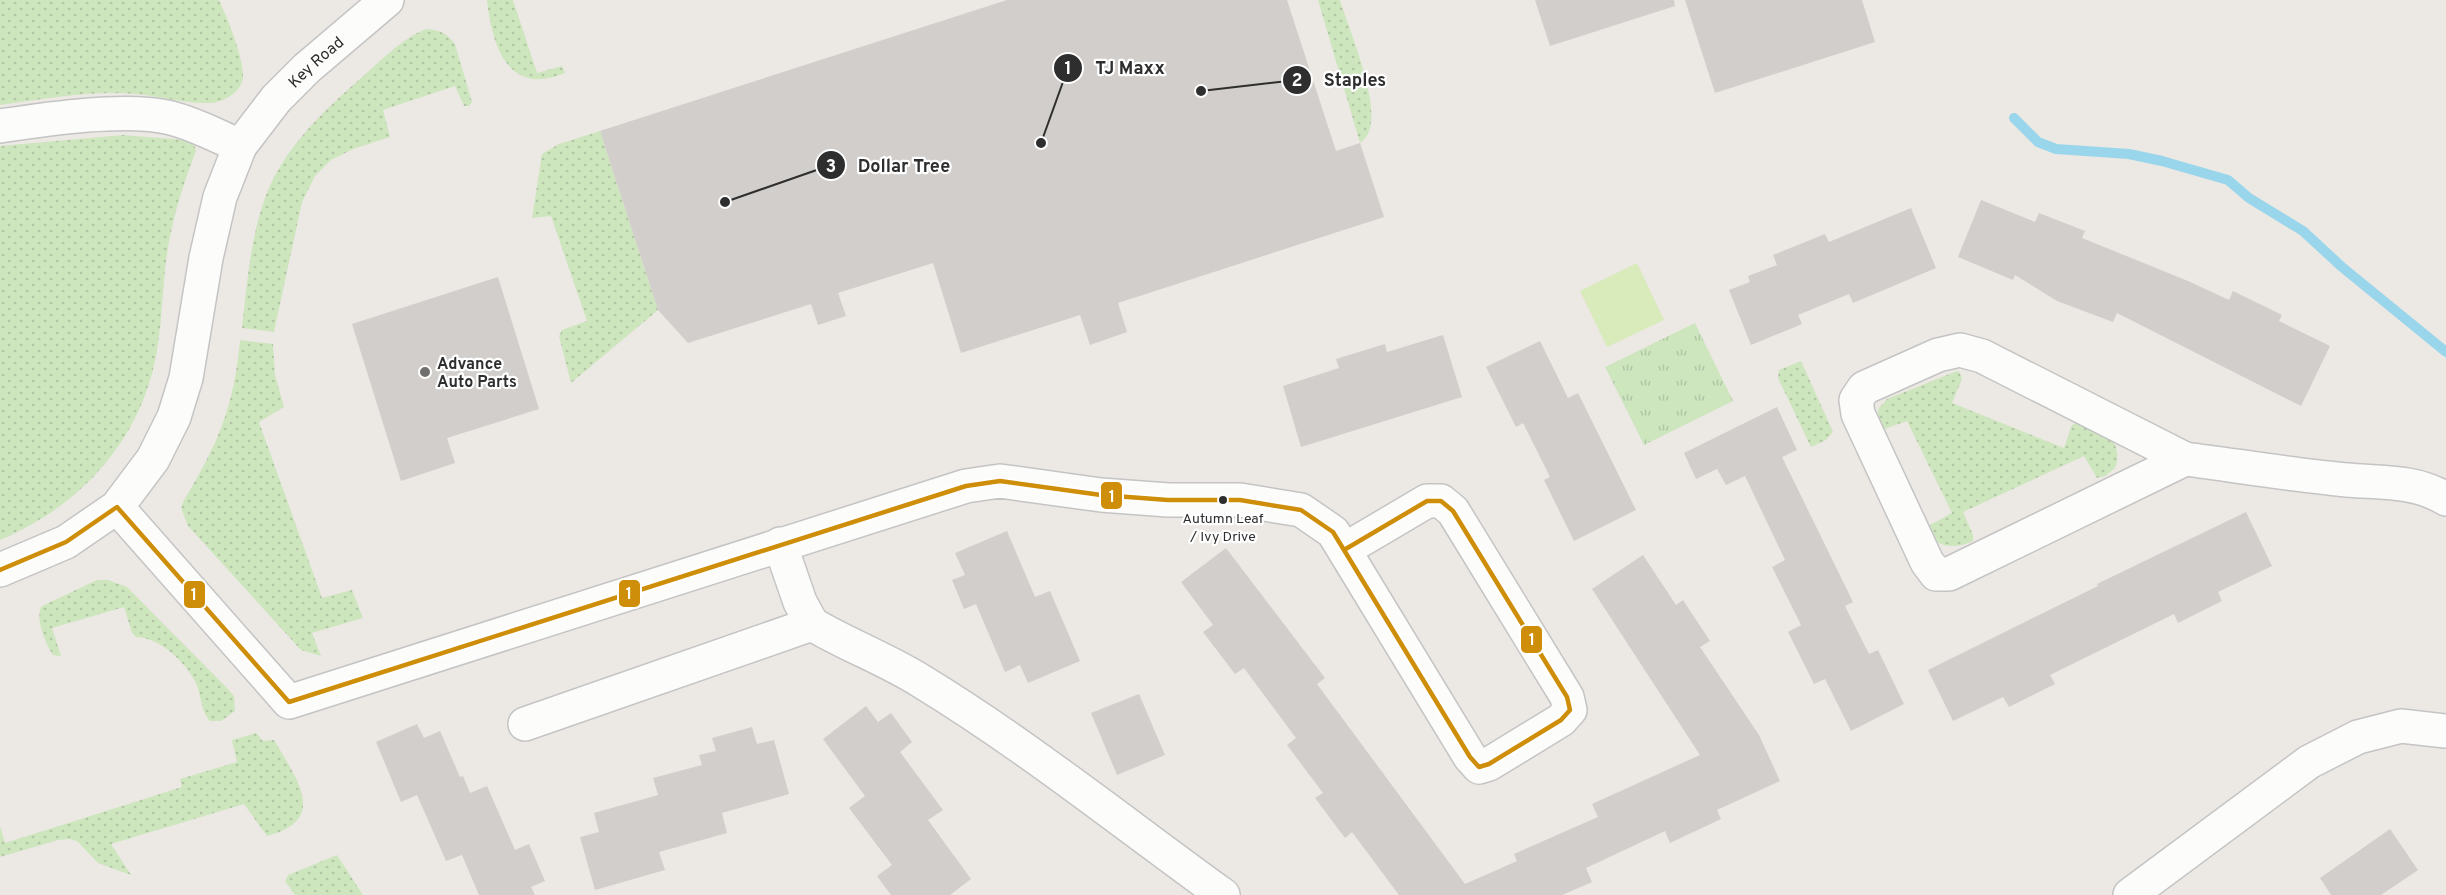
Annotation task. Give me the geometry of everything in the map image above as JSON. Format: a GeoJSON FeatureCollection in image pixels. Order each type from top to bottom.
{"type":"FeatureCollection","features":[{"type":"Feature","properties":{"kind":"street","name":"Key Road"},"geometry":{"type":"LineString","coordinates":[[0,570],[66,542],[117,507],[153,459],[174,417],[186,378],[206,258],[220,197],[245,138],[276,99],[307,68],[387,0]]}},
{"type":"Feature","properties":{"kind":"street"},"geometry":{"type":"LineString","coordinates":[[0,126],[94,116],[168,117],[245,138]]}},
{"type":"Feature","properties":{"kind":"street"},"geometry":{"type":"LineString","coordinates":[[2185,459],[1949,574],[1936,574],[1927,562],[1858,414],[1856,400],[1864,388],[1938,355],[1960,350],[1982,356],[2185,459],[2348,480],[2398,482],[2433,491],[2446,499]]}},
{"type":"Feature","properties":{"kind":"street"},"geometry":{"type":"LineString","coordinates":[[117,507],[288,702],[966,486],[1000,481],[1101,495],[1168,500],[1240,500],[1301,510],[1333,532],[1470,757],[1479,767],[1489,764],[1561,720],[1570,710],[1567,697],[1453,511],[1441,501],[1427,501],[1344,550]]}},
{"type":"Feature","properties":{"kind":"street"},"geometry":{"type":"LineString","coordinates":[[780,544],[800,602],[812,624],[842,642],[919,679],[1034,757],[1223,895]]}},
{"type":"Feature","properties":{"kind":"street"},"geometry":{"type":"LineString","coordinates":[[525,724],[812,624]]}},
{"type":"Feature","properties":{"kind":"street"},"geometry":{"type":"LineString","coordinates":[[2130,895],[2309,762],[2358,737],[2401,726],[2446,731]]}},
{"type":"Feature","properties":{"kind":"green space"},"geometry":{"type":"Polygon","coordinates":[[[0,0],[219,0],[239,53],[242,82],[232,94],[213,103],[136,94],[102,93],[0,105],[0,0]]]}},
{"type":"Feature","properties":{"kind":"green space"},"geometry":{"type":"Polygon","coordinates":[[[487,0],[513,0],[537,73],[562,66],[565,73],[545,79],[529,78],[517,73],[506,63],[493,34],[487,0]]]}},
{"type":"Feature","properties":{"kind":"green space"},"geometry":{"type":"Polygon","coordinates":[[[1318,0],[1340,0],[1366,78],[1371,123],[1369,132],[1360,143],[1318,0]]]}},
{"type":"Feature","properties":{"kind":"green space"},"geometry":{"type":"Polygon","coordinates":[[[426,29],[442,33],[455,44],[472,102],[469,106],[464,106],[455,86],[383,110],[390,137],[353,149],[331,160],[315,176],[302,202],[274,332],[242,328],[256,230],[272,180],[305,132],[332,104],[408,38],[426,29]]]}},
{"type":"Feature","properties":{"kind":"green space"},"geometry":{"type":"Polygon","coordinates":[[[600,131],[658,310],[571,383],[559,336],[562,330],[587,321],[551,216],[532,218],[542,154],[559,144],[600,131]]]}},
{"type":"Feature","properties":{"kind":"green space"},"geometry":{"type":"Polygon","coordinates":[[[123,135],[186,140],[194,144],[196,151],[171,233],[166,261],[161,324],[155,361],[146,391],[134,420],[119,446],[100,470],[55,510],[0,540],[0,146],[123,135]]]}},
{"type":"Feature","properties":{"kind":"green space"},"geometry":{"type":"Polygon","coordinates":[[[1637,263],[1664,320],[1607,347],[1580,291],[1637,263]]]}},
{"type":"Feature","properties":{"kind":"green space"},"geometry":{"type":"Polygon","coordinates":[[[1695,323],[1733,401],[1644,445],[1605,367],[1695,323]]]}},
{"type":"Feature","properties":{"kind":"green space"},"geometry":{"type":"Polygon","coordinates":[[[240,340],[273,344],[275,375],[284,407],[259,422],[322,598],[352,590],[363,618],[312,633],[321,656],[301,650],[188,526],[181,508],[215,442],[229,405],[240,340]]]}},
{"type":"Feature","properties":{"kind":"green space"},"geometry":{"type":"Polygon","coordinates":[[[1801,361],[1833,432],[1826,440],[1811,447],[1778,378],[1779,370],[1801,361]]]}},
{"type":"Feature","properties":{"kind":"green space"},"geometry":{"type":"Polygon","coordinates":[[[1957,371],[1962,379],[1952,403],[2064,448],[2071,427],[2073,424],[2080,423],[2111,438],[2117,453],[2115,468],[2105,476],[2097,478],[2084,456],[1963,512],[1973,535],[1973,541],[1952,546],[1939,543],[1931,533],[1930,525],[1952,513],[1907,421],[1882,430],[1876,419],[1879,408],[1887,399],[1957,371]]]}},
{"type":"Feature","properties":{"kind":"green space"},"geometry":{"type":"Polygon","coordinates":[[[97,580],[108,580],[127,587],[228,689],[234,696],[235,711],[221,721],[210,721],[204,712],[197,686],[190,673],[162,646],[154,641],[136,637],[132,633],[124,607],[52,628],[61,656],[53,655],[40,624],[42,606],[97,580]]]}},
{"type":"Feature","properties":{"kind":"green space"},"geometry":{"type":"Polygon","coordinates":[[[256,733],[263,741],[274,740],[298,783],[303,809],[298,820],[286,829],[267,836],[244,804],[111,844],[131,875],[98,863],[77,841],[69,839],[58,840],[0,857],[0,826],[5,843],[182,787],[180,779],[237,762],[232,740],[256,733]]]}},
{"type":"Feature","properties":{"kind":"green space"},"geometry":{"type":"Polygon","coordinates":[[[337,855],[363,895],[295,895],[285,881],[288,875],[337,855]]]}},
{"type":"Feature","properties":{"kind":"building"},"geometry":{"type":"Polygon","coordinates":[[[1007,0],[1287,0],[1336,151],[1360,143],[1384,217],[1118,303],[1127,332],[1090,345],[1080,315],[961,353],[933,263],[838,293],[846,316],[818,325],[811,304],[688,343],[658,310],[600,131],[1007,0]]]}},
{"type":"Feature","properties":{"kind":"building"},"geometry":{"type":"Polygon","coordinates":[[[1535,0],[1674,0],[1675,6],[1550,46],[1535,0]]]}},
{"type":"Feature","properties":{"kind":"building"},"geometry":{"type":"Polygon","coordinates":[[[1685,0],[1862,0],[1875,42],[1715,93],[1685,0]]]}},
{"type":"Feature","properties":{"kind":"building"},"geometry":{"type":"Polygon","coordinates":[[[1981,200],[2035,222],[2039,213],[2085,231],[2082,238],[2229,300],[2233,291],[2282,315],[2279,321],[2330,346],[2301,406],[2117,313],[2113,322],[2057,301],[2015,275],[2013,280],[1958,257],[1981,200]]]}},
{"type":"Feature","properties":{"kind":"building"},"geometry":{"type":"Polygon","coordinates":[[[1911,208],[1936,268],[1853,303],[1849,294],[1798,315],[1802,324],[1751,345],[1729,290],[1750,282],[1748,276],[1777,265],[1773,255],[1825,234],[1829,242],[1911,208]]]}},
{"type":"Feature","properties":{"kind":"building"},"geometry":{"type":"Polygon","coordinates":[[[498,277],[539,409],[447,438],[455,463],[401,481],[352,324],[498,277]]]}},
{"type":"Feature","properties":{"kind":"building"},"geometry":{"type":"Polygon","coordinates":[[[1443,335],[1462,397],[1301,447],[1283,386],[1339,368],[1336,359],[1385,344],[1387,352],[1443,335]]]}},
{"type":"Feature","properties":{"kind":"building"},"geometry":{"type":"Polygon","coordinates":[[[1540,341],[1568,398],[1578,393],[1636,510],[1574,541],[1544,480],[1550,477],[1523,423],[1516,427],[1486,367],[1540,341]]]}},
{"type":"Feature","properties":{"kind":"building"},"geometry":{"type":"Polygon","coordinates":[[[1777,407],[1797,450],[1782,457],[1853,602],[1845,606],[1869,654],[1878,650],[1904,704],[1851,731],[1825,679],[1814,684],[1788,632],[1801,625],[1772,567],[1785,560],[1745,476],[1726,485],[1717,469],[1696,479],[1684,453],[1777,407]]]}},
{"type":"Feature","properties":{"kind":"building"},"geometry":{"type":"Polygon","coordinates":[[[2246,512],[2272,566],[2218,592],[2222,601],[2178,623],[2174,614],[2050,675],[2055,684],[2009,707],[2003,697],[1953,721],[1928,670],[2098,586],[2097,584],[2246,512]]]}},
{"type":"Feature","properties":{"kind":"building"},"geometry":{"type":"Polygon","coordinates":[[[1007,531],[1035,597],[1050,591],[1080,661],[1028,683],[1020,665],[1005,672],[976,604],[964,609],[952,580],[965,575],[955,553],[1007,531]]]}},
{"type":"Feature","properties":{"kind":"building"},"geometry":{"type":"Polygon","coordinates":[[[1226,548],[1325,678],[1317,684],[1465,884],[1517,861],[1514,854],[1598,817],[1592,804],[1700,755],[1592,589],[1643,555],[1676,605],[1683,600],[1710,641],[1700,647],[1759,735],[1780,781],[1717,810],[1721,819],[1670,843],[1665,831],[1586,868],[1592,882],[1562,895],[1399,895],[1352,832],[1345,838],[1315,798],[1323,793],[1287,745],[1296,738],[1244,668],[1235,674],[1203,632],[1213,625],[1181,582],[1226,548]]]}},
{"type":"Feature","properties":{"kind":"building"},"geometry":{"type":"Polygon","coordinates":[[[1139,694],[1165,755],[1117,775],[1091,713],[1139,694]]]}},
{"type":"Feature","properties":{"kind":"building"},"geometry":{"type":"Polygon","coordinates":[[[866,706],[878,722],[891,713],[912,742],[900,752],[943,810],[928,820],[971,879],[950,895],[891,895],[877,876],[892,865],[849,808],[865,796],[823,739],[866,706]]]}},
{"type":"Feature","properties":{"kind":"building"},"geometry":{"type":"Polygon","coordinates":[[[417,724],[424,738],[440,731],[460,777],[463,776],[470,793],[487,786],[515,850],[529,844],[545,881],[531,887],[535,895],[479,895],[462,855],[446,861],[417,795],[401,802],[376,742],[417,724]]]}},
{"type":"Feature","properties":{"kind":"building"},"geometry":{"type":"Polygon","coordinates":[[[752,727],[757,744],[774,740],[789,794],[722,813],[727,833],[659,852],[665,870],[595,890],[580,837],[599,832],[594,813],[658,795],[653,778],[702,765],[699,755],[716,751],[712,738],[752,727]]]}},
{"type":"Feature","properties":{"kind":"building"},"geometry":{"type":"Polygon","coordinates":[[[2390,829],[2418,870],[2381,895],[2331,895],[2320,878],[2390,829]]]}},
{"type":"Feature","properties":{"kind":"waterway"},"geometry":{"type":"LineString","coordinates":[[2014,118],[2038,142],[2056,149],[2129,154],[2228,180],[2249,198],[2303,231],[2342,267],[2446,352]]}},
{"type":"Feature","properties":{"kind":"transit line","name":"1"},"geometry":{"type":"LineString","coordinates":[[0,570],[66,542],[117,507],[289,702],[966,486],[1000,481],[1101,495],[1168,500],[1240,500],[1301,510],[1333,532],[1344,550]]}},
{"type":"Feature","properties":{"kind":"transit line","name":"1"},"geometry":{"type":"LineString","coordinates":[[1427,501],[1441,501],[1453,511],[1567,697],[1570,710],[1561,720],[1489,764],[1479,767],[1470,757],[1344,550],[1427,501]]}},
{"type":"Feature","properties":{"kind":"place","name":"Staples"},"geometry":{"type":"Point","coordinates":[1201,91]}},
{"type":"Feature","properties":{"kind":"place","name":"TJ Maxx"},"geometry":{"type":"Point","coordinates":[1041,143]}},
{"type":"Feature","properties":{"kind":"place","name":"Dollar Tree"},"geometry":{"type":"Point","coordinates":[725,202]}},
{"type":"Feature","properties":{"kind":"place","name":"Advance Auto Parts"},"geometry":{"type":"Point","coordinates":[425,372]}},
{"type":"Feature","properties":{"kind":"place","name":"Autumn Leaf / Ivy Drive"},"geometry":{"type":"Point","coordinates":[1223,500]}}]}
